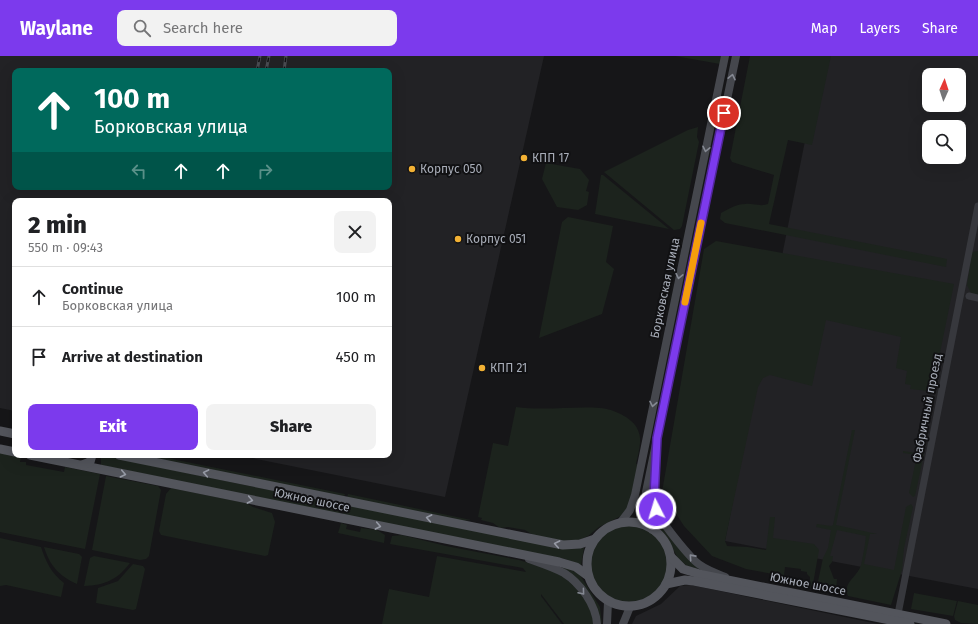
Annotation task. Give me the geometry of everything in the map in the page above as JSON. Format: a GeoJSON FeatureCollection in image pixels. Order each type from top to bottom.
{"type":"FeatureCollection","features":[{"type":"Feature","properties":{"kind":"main road","name":"Борковская улица"},"geometry":{"type":"LineString","coordinates":[[621,522],[630,510],[635,495],[725,56]]}},
{"type":"Feature","properties":{"kind":"main road","name":"Борковская улица"},"geometry":{"type":"LineString","coordinates":[[652,530],[646,509],[646,492],[736,56]]}},
{"type":"Feature","properties":{"kind":"main road"},"geometry":{"type":"LineString","coordinates":[[688,236],[698,238]]}},
{"type":"Feature","properties":{"kind":"main road"},"geometry":{"type":"LineString","coordinates":[[0,431],[12,433]]}},
{"type":"Feature","properties":{"kind":"main road"},"geometry":{"type":"LineString","coordinates":[[657,438],[654,498],[656,509],[663,521],[695,561],[708,570],[738,582]]}},
{"type":"Feature","properties":{"kind":"main road"},"geometry":{"type":"LineString","coordinates":[[0,449],[12,451]]}},
{"type":"Feature","properties":{"kind":"main road","name":"Южное шоссе"},"geometry":{"type":"LineString","coordinates":[[46,458],[567,564],[587,575]]}},
{"type":"Feature","properties":{"kind":"main road"},"geometry":{"type":"LineString","coordinates":[[82,465],[90,462],[91,458]]}},
{"type":"Feature","properties":{"kind":"main road"},"geometry":{"type":"LineString","coordinates":[[96,458],[95,461],[100,469]]}},
{"type":"Feature","properties":{"kind":"main road","name":"Южное шоссе"},"geometry":{"type":"LineString","coordinates":[[134,458],[563,545],[580,544],[595,539]]}},
{"type":"Feature","properties":{"kind":"main road"},"geometry":{"type":"LineString","coordinates":[[621,522],[637,523],[652,530],[665,544],[671,557],[671,571],[666,584],[652,600],[640,605],[630,607],[608,602],[597,592],[587,575],[587,556],[595,539],[604,530],[621,522]]}},
{"type":"Feature","properties":{"kind":"main road"},"geometry":{"type":"LineString","coordinates":[[499,550],[550,566],[571,578],[591,603],[598,624]]}},
{"type":"Feature","properties":{"kind":"main road","name":"Южное шоссе"},"geometry":{"type":"LineString","coordinates":[[671,557],[683,569],[691,572],[946,624]]}},
{"type":"Feature","properties":{"kind":"main road","name":"Южное шоссе"},"geometry":{"type":"LineString","coordinates":[[666,584],[685,580],[694,581],[910,624]]}},
{"type":"Feature","properties":{"kind":"main road"},"geometry":{"type":"LineString","coordinates":[[606,624],[608,602]]}},
{"type":"Feature","properties":{"kind":"main road"},"geometry":{"type":"LineString","coordinates":[[623,624],[630,607]]}},
{"type":"Feature","properties":{"kind":"street","name":"Фабричный проезд"},"geometry":{"type":"LineString","coordinates":[[898,614],[978,206]]}},
{"type":"Feature","properties":{"kind":"street"},"geometry":{"type":"LineString","coordinates":[[969,296],[978,298]]}},
{"type":"Feature","properties":{"kind":"shaded area"},"geometry":{"type":"Polygon","coordinates":[[[0,56],[544,56],[445,497],[252,458],[392,458],[392,198],[12,198],[12,410],[0,408],[0,56]]]}},
{"type":"Feature","properties":{"kind":"shaded area"},"geometry":{"type":"Polygon","coordinates":[[[675,56],[721,56],[720,64],[675,56]]]}},
{"type":"Feature","properties":{"kind":"shaded area"},"geometry":{"type":"Polygon","coordinates":[[[750,56],[831,56],[812,145],[788,140],[769,224],[947,259],[946,267],[725,223],[720,219],[721,213],[742,204],[768,204],[774,175],[732,162],[730,158],[750,56]]]}},
{"type":"Feature","properties":{"kind":"shaded area"},"geometry":{"type":"Polygon","coordinates":[[[822,56],[978,56],[978,589],[725,541],[822,56]]]}},
{"type":"Feature","properties":{"kind":"shaded area"},"geometry":{"type":"Polygon","coordinates":[[[698,127],[697,137],[699,142],[682,226],[680,229],[674,230],[604,172],[688,130],[698,127]]]}},
{"type":"Feature","properties":{"kind":"shaded area"},"geometry":{"type":"Polygon","coordinates":[[[546,163],[580,169],[589,180],[586,191],[589,192],[587,205],[578,210],[557,207],[542,179],[546,163]]]}},
{"type":"Feature","properties":{"kind":"shaded area"},"geometry":{"type":"Polygon","coordinates":[[[601,175],[603,175],[669,229],[595,214],[601,175]]]}},
{"type":"Feature","properties":{"kind":"shaded area"},"geometry":{"type":"Polygon","coordinates":[[[568,217],[613,226],[606,262],[614,269],[602,314],[539,338],[562,222],[568,217]]]}},
{"type":"Feature","properties":{"kind":"shaded area"},"geometry":{"type":"Polygon","coordinates":[[[716,241],[954,284],[933,387],[929,391],[910,389],[911,385],[905,384],[907,371],[896,368],[901,337],[826,320],[812,386],[770,375],[763,378],[758,387],[725,541],[727,546],[766,550],[770,517],[775,517],[773,538],[814,544],[819,550],[813,584],[810,588],[810,577],[807,572],[801,571],[801,569],[785,567],[784,576],[746,569],[712,556],[684,526],[662,492],[704,249],[716,241]]]}},
{"type":"Feature","properties":{"kind":"shaded area"},"geometry":{"type":"Polygon","coordinates":[[[978,251],[978,295],[971,293],[967,285],[972,252],[978,251]]]}},
{"type":"Feature","properties":{"kind":"shaded area"},"geometry":{"type":"Polygon","coordinates":[[[516,407],[537,409],[600,408],[612,410],[634,423],[640,437],[636,464],[640,465],[629,505],[621,516],[599,527],[588,536],[575,542],[533,535],[525,530],[508,527],[500,528],[493,523],[481,520],[482,518],[478,517],[493,443],[508,446],[516,407]]]}},
{"type":"Feature","properties":{"kind":"shaded area"},"geometry":{"type":"Polygon","coordinates":[[[852,430],[855,430],[836,525],[877,534],[870,534],[864,564],[894,570],[906,507],[911,504],[913,507],[904,548],[902,570],[891,605],[848,596],[847,587],[861,565],[866,536],[837,530],[830,556],[833,556],[832,562],[829,566],[834,579],[837,579],[836,590],[832,593],[817,586],[823,558],[828,548],[831,530],[816,527],[817,524],[833,525],[852,430]]]}},
{"type":"Feature","properties":{"kind":"shaded area"},"geometry":{"type":"Polygon","coordinates":[[[903,451],[924,454],[915,496],[913,497],[909,493],[917,455],[903,453],[903,451]]]}},
{"type":"Feature","properties":{"kind":"shaded area"},"geometry":{"type":"Polygon","coordinates":[[[0,453],[12,455],[12,458],[21,458],[20,462],[26,462],[26,465],[64,472],[65,467],[100,474],[85,549],[0,532],[0,453]]]}},
{"type":"Feature","properties":{"kind":"shaded area"},"geometry":{"type":"Polygon","coordinates":[[[101,458],[115,458],[342,505],[340,514],[101,465],[101,458]]]}},
{"type":"Feature","properties":{"kind":"shaded area"},"geometry":{"type":"Polygon","coordinates":[[[150,458],[167,458],[345,494],[344,497],[150,458]]]}},
{"type":"Feature","properties":{"kind":"shaded area"},"geometry":{"type":"Polygon","coordinates":[[[106,476],[158,486],[161,490],[149,556],[146,559],[140,560],[92,550],[106,476]]]}},
{"type":"Feature","properties":{"kind":"shaded area"},"geometry":{"type":"Polygon","coordinates":[[[171,488],[246,503],[253,507],[272,513],[275,522],[268,555],[265,556],[161,535],[159,531],[166,494],[171,488]]]}},
{"type":"Feature","properties":{"kind":"shaded area"},"geometry":{"type":"Polygon","coordinates":[[[348,494],[471,520],[463,521],[347,498],[348,494]]]}},
{"type":"Feature","properties":{"kind":"shaded area"},"geometry":{"type":"Polygon","coordinates":[[[651,495],[651,501],[703,570],[687,566],[678,558],[665,535],[653,521],[649,512],[651,495]]]}},
{"type":"Feature","properties":{"kind":"shaded area"},"geometry":{"type":"Polygon","coordinates":[[[345,505],[565,549],[584,548],[581,565],[565,559],[343,515],[345,505]]]}},
{"type":"Feature","properties":{"kind":"shaded area"},"geometry":{"type":"Polygon","coordinates":[[[341,523],[347,525],[346,529],[360,532],[361,528],[377,530],[385,535],[384,543],[338,533],[341,523]]]}},
{"type":"Feature","properties":{"kind":"shaded area"},"geometry":{"type":"Polygon","coordinates":[[[629,526],[643,529],[656,537],[664,550],[667,564],[664,578],[656,591],[643,599],[629,602],[615,599],[602,591],[594,578],[591,564],[594,550],[602,537],[615,529],[629,526]]]}},
{"type":"Feature","properties":{"kind":"shaded area"},"geometry":{"type":"Polygon","coordinates":[[[402,535],[446,546],[519,560],[558,572],[574,586],[586,601],[595,624],[564,624],[541,594],[562,624],[382,624],[389,589],[429,597],[437,556],[526,572],[523,568],[390,544],[392,536],[402,535]]]}},
{"type":"Feature","properties":{"kind":"shaded area"},"geometry":{"type":"Polygon","coordinates":[[[0,538],[41,547],[50,567],[64,583],[61,597],[6,585],[0,586],[0,538]]]}},
{"type":"Feature","properties":{"kind":"shaded area"},"geometry":{"type":"Polygon","coordinates":[[[44,547],[79,554],[82,557],[77,584],[65,578],[56,570],[49,560],[44,547]]]}},
{"type":"Feature","properties":{"kind":"shaded area"},"geometry":{"type":"Polygon","coordinates":[[[94,556],[130,563],[120,574],[104,583],[84,586],[90,558],[94,556]]]}},
{"type":"Feature","properties":{"kind":"shaded area"},"geometry":{"type":"Polygon","coordinates":[[[133,564],[143,566],[145,569],[136,609],[133,610],[96,603],[98,588],[118,581],[133,564]]]}},
{"type":"Feature","properties":{"kind":"shaded area"},"geometry":{"type":"Polygon","coordinates":[[[560,566],[570,568],[580,575],[600,607],[602,624],[565,570],[560,566]]]}},
{"type":"Feature","properties":{"kind":"shaded area"},"geometry":{"type":"Polygon","coordinates":[[[691,585],[878,624],[632,624],[636,616],[661,604],[680,586],[691,585]]]}},
{"type":"Feature","properties":{"kind":"shaded area"},"geometry":{"type":"Polygon","coordinates":[[[914,593],[957,601],[953,616],[911,609],[914,593]]]}},
{"type":"Feature","properties":{"kind":"shaded area"},"geometry":{"type":"Polygon","coordinates":[[[958,601],[978,605],[978,624],[961,623],[955,620],[954,616],[958,601]]]}},
{"type":"Feature","properties":{"kind":"railway"},"geometry":{"type":"LineString","coordinates":[[258,68],[260,56]]}},
{"type":"Feature","properties":{"kind":"railway"},"geometry":{"type":"LineString","coordinates":[[267,68],[269,56]]}},
{"type":"Feature","properties":{"kind":"railway"},"geometry":{"type":"LineString","coordinates":[[284,68],[286,56]]}},
{"type":"Feature","properties":{"kind":"slow traffic"},"geometry":{"type":"LineString","coordinates":[[685,302],[701,223]]}},
{"type":"Feature","properties":{"kind":"place","name":"КПП 17"},"geometry":{"type":"Point","coordinates":[524,158]}},
{"type":"Feature","properties":{"kind":"place","name":"Корпус 050"},"geometry":{"type":"Point","coordinates":[412,169]}},
{"type":"Feature","properties":{"kind":"place","name":"Корпус 051"},"geometry":{"type":"Point","coordinates":[458,239]}},
{"type":"Feature","properties":{"kind":"place","name":"КПП 21"},"geometry":{"type":"Point","coordinates":[482,368]}},
{"type":"Feature","properties":{"kind":"route"},"geometry":{"type":"LineString","coordinates":[[656,509],[654,498],[657,438],[724,113]]}}]}
